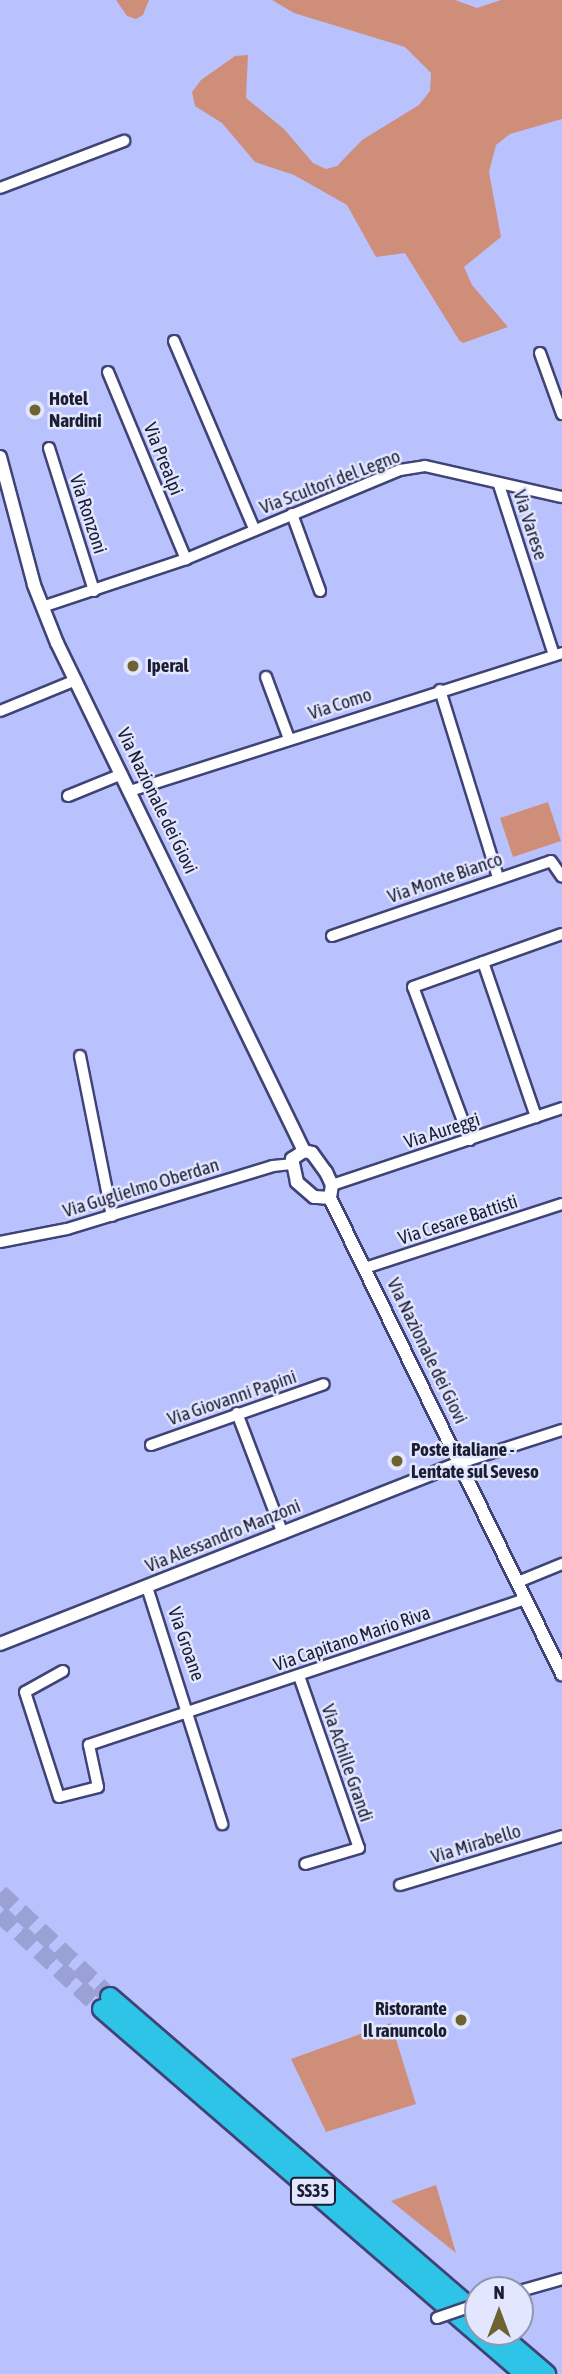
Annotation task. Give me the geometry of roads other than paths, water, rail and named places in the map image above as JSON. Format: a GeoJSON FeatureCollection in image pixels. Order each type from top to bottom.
{"type":"FeatureCollection","features":[{"type":"Feature","properties":{"kind":"highway","name":"SS35"},"geometry":{"type":"LineString","coordinates":[[464,2303],[106,2003],[464,2320]]}},
{"type":"Feature","properties":{"kind":"highway","name":"SS35"},"geometry":{"type":"LineString","coordinates":[[493,2346],[525,2374]]}},
{"type":"Feature","properties":{"kind":"highway"},"geometry":{"type":"LineString","coordinates":[[513,2346],[546,2374]]}},
{"type":"Feature","properties":{"kind":"main road","name":"Via Nazionale dei Giovi"},"geometry":{"type":"LineString","coordinates":[[0,457],[42,607],[304,1151],[312,1153],[331,1191],[365,1268],[562,1674]]}},
{"type":"Feature","properties":{"kind":"main road"},"geometry":{"type":"LineString","coordinates":[[304,1151],[294,1155],[291,1164],[302,1190],[320,1199],[331,1191]]}},
{"type":"Feature","properties":{"kind":"main road","name":"Via Alessandro Manzoni"},"geometry":{"type":"LineString","coordinates":[[0,1644],[460,1463]]}},
{"type":"Feature","properties":{"kind":"street"},"geometry":{"type":"LineString","coordinates":[[0,188],[124,141]]}},
{"type":"Feature","properties":{"kind":"street","name":"Via Scultori del Legno"},"geometry":{"type":"LineString","coordinates":[[174,341],[254,529]]}},
{"type":"Feature","properties":{"kind":"street"},"geometry":{"type":"LineString","coordinates":[[540,353],[562,414]]}},
{"type":"Feature","properties":{"kind":"street","name":"Via Prealpi"},"geometry":{"type":"LineString","coordinates":[[108,372],[186,559]]}},
{"type":"Feature","properties":{"kind":"street","name":"Via Ronzoni"},"geometry":{"type":"LineString","coordinates":[[48,448],[94,591]]}},
{"type":"Feature","properties":{"kind":"street","name":"Via Scultori del Legno"},"geometry":{"type":"LineString","coordinates":[[42,607],[186,559],[400,470],[425,466],[499,485],[562,497]]}},
{"type":"Feature","properties":{"kind":"street","name":"Via Varese"},"geometry":{"type":"LineString","coordinates":[[499,485],[558,654]]}},
{"type":"Feature","properties":{"kind":"street"},"geometry":{"type":"LineString","coordinates":[[292,514],[320,591]]}},
{"type":"Feature","properties":{"kind":"street","name":"Via Como"},"geometry":{"type":"LineString","coordinates":[[130,791],[558,654]]}},
{"type":"Feature","properties":{"kind":"street"},"geometry":{"type":"LineString","coordinates":[[266,677],[289,739]]}},
{"type":"Feature","properties":{"kind":"street"},"geometry":{"type":"LineString","coordinates":[[0,711],[76,680]]}},
{"type":"Feature","properties":{"kind":"street"},"geometry":{"type":"LineString","coordinates":[[440,690],[498,877]]}},
{"type":"Feature","properties":{"kind":"street"},"geometry":{"type":"LineString","coordinates":[[68,796],[122,774]]}},
{"type":"Feature","properties":{"kind":"street","name":"Via Monte Bianco"},"geometry":{"type":"LineString","coordinates":[[332,936],[551,861],[562,877]]}},
{"type":"Feature","properties":{"kind":"street"},"geometry":{"type":"LineString","coordinates":[[470,1140],[413,987],[562,934]]}},
{"type":"Feature","properties":{"kind":"street"},"geometry":{"type":"LineString","coordinates":[[483,962],[536,1117]]}},
{"type":"Feature","properties":{"kind":"street"},"geometry":{"type":"LineString","coordinates":[[80,1056],[112,1216]]}},
{"type":"Feature","properties":{"kind":"street","name":"Via Aureggi"},"geometry":{"type":"LineString","coordinates":[[331,1191],[562,1108]]}},
{"type":"Feature","properties":{"kind":"street","name":"Via Guglielmo Oberdan"},"geometry":{"type":"LineString","coordinates":[[0,1242],[112,1216],[273,1166],[291,1164]]}},
{"type":"Feature","properties":{"kind":"street","name":"Via Cesare Battisti"},"geometry":{"type":"LineString","coordinates":[[365,1268],[562,1204]]}},
{"type":"Feature","properties":{"kind":"street","name":"Via Giovanni Papini"},"geometry":{"type":"LineString","coordinates":[[151,1445],[324,1384]]}},
{"type":"Feature","properties":{"kind":"street"},"geometry":{"type":"LineString","coordinates":[[237,1413],[283,1534]]}},
{"type":"Feature","properties":{"kind":"street"},"geometry":{"type":"LineString","coordinates":[[460,1463],[562,1430]]}},
{"type":"Feature","properties":{"kind":"street"},"geometry":{"type":"LineString","coordinates":[[518,1582],[562,1564]]}},
{"type":"Feature","properties":{"kind":"street","name":"Via Groane"},"geometry":{"type":"LineString","coordinates":[[148,1587],[191,1713],[222,1824]]}},
{"type":"Feature","properties":{"kind":"street","name":"Via Capitano Mario Riva"},"geometry":{"type":"LineString","coordinates":[[63,1671],[25,1692],[59,1797],[98,1787],[89,1745],[525,1599]]}},
{"type":"Feature","properties":{"kind":"street","name":"Via Achille Grandi"},"geometry":{"type":"LineString","coordinates":[[299,1676],[359,1848],[306,1864]]}},
{"type":"Feature","properties":{"kind":"street","name":"Via Mirabello"},"geometry":{"type":"LineString","coordinates":[[400,1885],[562,1836]]}},
{"type":"Feature","properties":{"kind":"street"},"geometry":{"type":"LineString","coordinates":[[534,2287],[562,2279]]}},
{"type":"Feature","properties":{"kind":"street"},"geometry":{"type":"LineString","coordinates":[[437,2318],[464,2309]]}},
{"type":"Feature","properties":{"kind":"tunnel"},"geometry":{"type":"LineString","coordinates":[[0,1893],[110,1997]]}},
{"type":"Feature","properties":{"kind":"tunnel"},"geometry":{"type":"LineString","coordinates":[[0,1914],[102,2009]]}},
{"type":"Feature","properties":{"kind":"place","name":"Hotel Nardini"},"geometry":{"type":"Point","coordinates":[35,410]}},
{"type":"Feature","properties":{"kind":"place","name":"Iperal"},"geometry":{"type":"Point","coordinates":[133,666]}},
{"type":"Feature","properties":{"kind":"place","name":"Poste italiane - Lentate sul Seveso"},"geometry":{"type":"Point","coordinates":[397,1461]}},
{"type":"Feature","properties":{"kind":"place","name":"Ristorante Il ranuncolo"},"geometry":{"type":"Point","coordinates":[461,2020]}}]}
